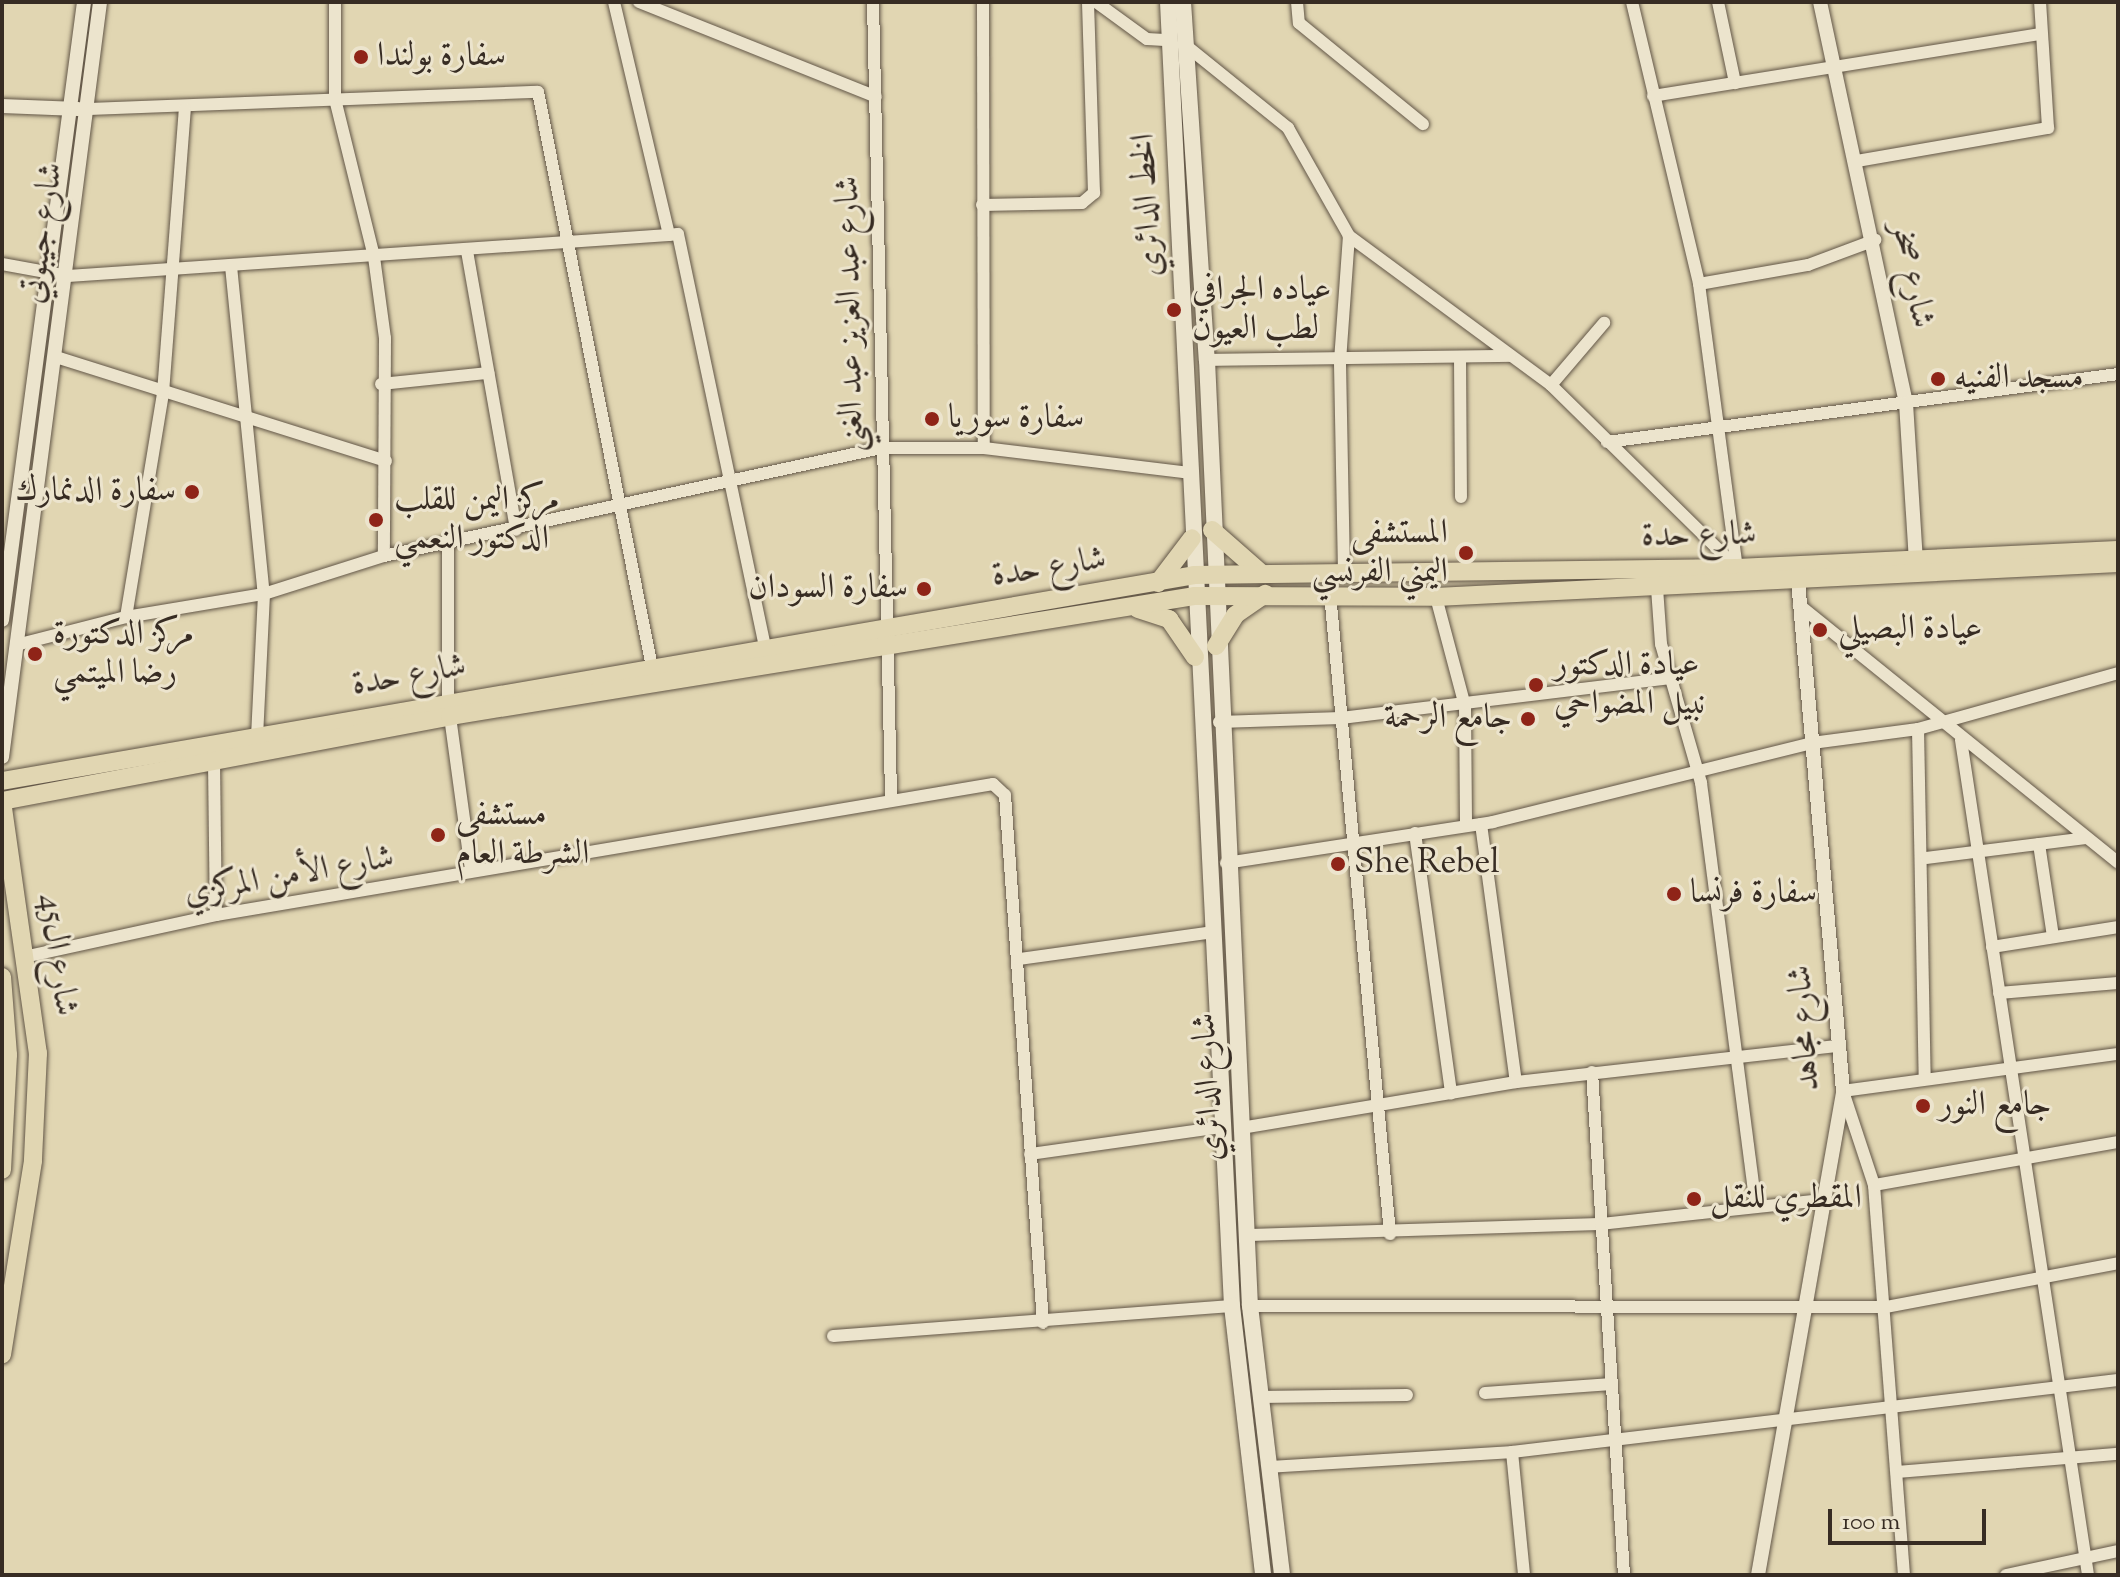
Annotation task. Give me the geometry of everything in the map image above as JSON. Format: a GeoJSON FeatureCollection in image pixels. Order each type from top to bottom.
{"type":"FeatureCollection","features":[{"type":"Feature","properties":{"kind":"main road","name":"الخط الدائري"},"geometry":{"type":"LineString","coordinates":[[1168,2],[1177,42],[1207,360],[1214,595]]}},
{"type":"Feature","properties":{"kind":"main road","name":"الخط الدائري"},"geometry":{"type":"LineString","coordinates":[[1183,2],[1177,42],[1195,596]]}},
{"type":"Feature","properties":{"kind":"main road"},"geometry":{"type":"LineString","coordinates":[[1212,530],[1263,574]]}},
{"type":"Feature","properties":{"kind":"main road"},"geometry":{"type":"LineString","coordinates":[[1157,585],[1192,538]]}},
{"type":"Feature","properties":{"kind":"main road","name":"شارع حدة"},"geometry":{"type":"LineString","coordinates":[[2,801],[214,762],[449,709],[765,646],[1135,608],[1195,596],[1266,593],[1436,597],[1657,588],[1916,563],[2118,550]]}},
{"type":"Feature","properties":{"kind":"main road","name":"شارع حدة"},"geometry":{"type":"LineString","coordinates":[[2,781],[257,735],[449,709],[890,634],[1157,585],[1194,575],[1737,568],[1797,575],[2118,563]]}},
{"type":"Feature","properties":{"kind":"main road"},"geometry":{"type":"LineString","coordinates":[[1216,646],[1235,615],[1266,593]]}},
{"type":"Feature","properties":{"kind":"main road","name":"شارع الدائري"},"geometry":{"type":"LineString","coordinates":[[1214,595],[1250,1306],[1282,1575]]}},
{"type":"Feature","properties":{"kind":"main road","name":"شارع الدائري"},"geometry":{"type":"LineString","coordinates":[[1195,596],[1195,657],[1232,1306],[1263,1575]]}},
{"type":"Feature","properties":{"kind":"main road"},"geometry":{"type":"LineString","coordinates":[[1135,608],[1169,619],[1195,657]]}},
{"type":"Feature","properties":{"kind":"main road","name":"شارع ال45"},"geometry":{"type":"LineString","coordinates":[[2,801],[28,956],[38,1053],[33,1161],[2,1355]]}},
{"type":"Feature","properties":{"kind":"main road","name":"شارع ال45"},"geometry":{"type":"LineString","coordinates":[[2,977],[3,1164]]}},
{"type":"Feature","properties":{"kind":"main road"},"geometry":{"type":"LineString","coordinates":[[3,1164],[33,1161]]}},
{"type":"Feature","properties":{"kind":"main road"},"geometry":{"type":"LineString","coordinates":[[1232,1306],[1250,1306]]}},
{"type":"Feature","properties":{"kind":"street","name":"شارع جيبوتي"},"geometry":{"type":"LineString","coordinates":[[2,620],[84,2]]}},
{"type":"Feature","properties":{"kind":"street","name":"شارع جيبوتي"},"geometry":{"type":"LineString","coordinates":[[2,757],[68,276],[100,2]]}},
{"type":"Feature","properties":{"kind":"street"},"geometry":{"type":"LineString","coordinates":[[335,2],[335,99],[374,257],[385,338],[381,384],[386,461],[384,556]]}},
{"type":"Feature","properties":{"kind":"street"},"geometry":{"type":"LineString","coordinates":[[614,2],[669,235]]}},
{"type":"Feature","properties":{"kind":"street"},"geometry":{"type":"LineString","coordinates":[[639,2],[876,97]]}},
{"type":"Feature","properties":{"kind":"street","name":"شارع عبد العزيز عبد الغني"},"geometry":{"type":"LineString","coordinates":[[873,2],[881,448],[890,634],[891,797]]}},
{"type":"Feature","properties":{"kind":"street"},"geometry":{"type":"LineString","coordinates":[[983,2],[984,448]]}},
{"type":"Feature","properties":{"kind":"street"},"geometry":{"type":"LineString","coordinates":[[982,205],[1090,200],[1088,2]]}},
{"type":"Feature","properties":{"kind":"street"},"geometry":{"type":"LineString","coordinates":[[1096,2],[1147,39],[1177,42],[1288,128],[1349,236],[1551,385],[1737,568]]}},
{"type":"Feature","properties":{"kind":"street"},"geometry":{"type":"LineString","coordinates":[[1297,2],[1299,23],[1423,124]]}},
{"type":"Feature","properties":{"kind":"street"},"geometry":{"type":"LineString","coordinates":[[1632,2],[1699,284],[1737,568]]}},
{"type":"Feature","properties":{"kind":"street"},"geometry":{"type":"LineString","coordinates":[[1718,2],[1735,83]]}},
{"type":"Feature","properties":{"kind":"street","name":"شارع صخر"},"geometry":{"type":"LineString","coordinates":[[1820,2],[1875,240],[1906,403],[1916,563]]}},
{"type":"Feature","properties":{"kind":"street"},"geometry":{"type":"LineString","coordinates":[[1857,161],[2048,128],[2040,2]]}},
{"type":"Feature","properties":{"kind":"street"},"geometry":{"type":"LineString","coordinates":[[1653,96],[2041,34]]}},
{"type":"Feature","properties":{"kind":"street"},"geometry":{"type":"LineString","coordinates":[[2,106],[185,109],[335,99],[538,92],[617,506],[652,667]]}},
{"type":"Feature","properties":{"kind":"street"},"geometry":{"type":"LineString","coordinates":[[126,617],[163,393],[185,109]]}},
{"type":"Feature","properties":{"kind":"street"},"geometry":{"type":"LineString","coordinates":[[2,264],[68,276],[467,251],[678,234],[765,646]]}},
{"type":"Feature","properties":{"kind":"street"},"geometry":{"type":"LineString","coordinates":[[1344,572],[1340,361],[1349,236]]}},
{"type":"Feature","properties":{"kind":"street"},"geometry":{"type":"LineString","coordinates":[[1699,284],[1808,265],[1875,240]]}},
{"type":"Feature","properties":{"kind":"street"},"geometry":{"type":"LineString","coordinates":[[467,251],[516,530]]}},
{"type":"Feature","properties":{"kind":"street"},"geometry":{"type":"LineString","coordinates":[[231,266],[243,419],[264,594],[257,735]]}},
{"type":"Feature","properties":{"kind":"street"},"geometry":{"type":"LineString","coordinates":[[1551,385],[1604,323]]}},
{"type":"Feature","properties":{"kind":"street"},"geometry":{"type":"LineString","coordinates":[[1207,360],[1340,361],[1510,356]]}},
{"type":"Feature","properties":{"kind":"street"},"geometry":{"type":"LineString","coordinates":[[56,357],[243,419],[386,461]]}},
{"type":"Feature","properties":{"kind":"street"},"geometry":{"type":"LineString","coordinates":[[1460,357],[1461,497]]}},
{"type":"Feature","properties":{"kind":"street"},"geometry":{"type":"LineString","coordinates":[[381,384],[488,373]]}},
{"type":"Feature","properties":{"kind":"street"},"geometry":{"type":"LineString","coordinates":[[1607,442],[1720,424],[2118,374]]}},
{"type":"Feature","properties":{"kind":"street"},"geometry":{"type":"LineString","coordinates":[[16,645],[126,617],[264,594],[384,556],[516,530],[732,479],[881,448],[984,448],[1192,473]]}},
{"type":"Feature","properties":{"kind":"street"},"geometry":{"type":"LineString","coordinates":[[448,544],[449,709],[471,870]]}},
{"type":"Feature","properties":{"kind":"street","name":"شارع مجاهد"},"geometry":{"type":"LineString","coordinates":[[1758,1575],[1800,1303],[1843,1091],[1797,575]]}},
{"type":"Feature","properties":{"kind":"street"},"geometry":{"type":"LineString","coordinates":[[1657,588],[1671,678],[1693,770],[1701,783],[1734,1057],[1756,1205]]}},
{"type":"Feature","properties":{"kind":"street"},"geometry":{"type":"LineString","coordinates":[[1330,594],[1350,841],[1390,1234]]}},
{"type":"Feature","properties":{"kind":"street"},"geometry":{"type":"LineString","coordinates":[[1436,597],[1465,706],[1466,825]]}},
{"type":"Feature","properties":{"kind":"street"},"geometry":{"type":"LineString","coordinates":[[1799,605],[1934,719],[2118,862]]}},
{"type":"Feature","properties":{"kind":"street"},"geometry":{"type":"LineString","coordinates":[[1226,863],[1350,841],[1481,824],[1812,743],[1918,729],[1934,719],[2118,673]]}},
{"type":"Feature","properties":{"kind":"street"},"geometry":{"type":"LineString","coordinates":[[1219,722],[1341,718],[1465,706],[1671,678]]}},
{"type":"Feature","properties":{"kind":"street"},"geometry":{"type":"LineString","coordinates":[[1918,729],[1926,858],[1925,1078]]}},
{"type":"Feature","properties":{"kind":"street"},"geometry":{"type":"LineString","coordinates":[[1961,740],[2039,1279],[2088,1575]]}},
{"type":"Feature","properties":{"kind":"street"},"geometry":{"type":"LineString","coordinates":[[214,762],[216,915]]}},
{"type":"Feature","properties":{"kind":"street","name":"شارع الأمن المركزي"},"geometry":{"type":"LineString","coordinates":[[28,956],[216,915],[891,797],[993,784],[1005,795],[1043,1323]]}},
{"type":"Feature","properties":{"kind":"street"},"geometry":{"type":"LineString","coordinates":[[1481,824],[1516,1082]]}},
{"type":"Feature","properties":{"kind":"street"},"geometry":{"type":"LineString","coordinates":[[1415,833],[1451,1094]]}},
{"type":"Feature","properties":{"kind":"street"},"geometry":{"type":"LineString","coordinates":[[1926,858],[2086,838]]}},
{"type":"Feature","properties":{"kind":"street"},"geometry":{"type":"LineString","coordinates":[[2039,844],[2053,937]]}},
{"type":"Feature","properties":{"kind":"street"},"geometry":{"type":"LineString","coordinates":[[1992,947],[2118,927]]}},
{"type":"Feature","properties":{"kind":"street"},"geometry":{"type":"LineString","coordinates":[[1019,959],[1213,932]]}},
{"type":"Feature","properties":{"kind":"street"},"geometry":{"type":"LineString","coordinates":[[1999,993],[2118,983]]}},
{"type":"Feature","properties":{"kind":"street"},"geometry":{"type":"LineString","coordinates":[[1241,1128],[1516,1082],[1837,1046]]}},
{"type":"Feature","properties":{"kind":"street"},"geometry":{"type":"LineString","coordinates":[[1904,1575],[1886,1307],[1874,1185],[1843,1091],[2118,1054]]}},
{"type":"Feature","properties":{"kind":"street"},"geometry":{"type":"LineString","coordinates":[[1592,1072],[1624,1575]]}},
{"type":"Feature","properties":{"kind":"street"},"geometry":{"type":"LineString","coordinates":[[1030,1154],[1222,1127]]}},
{"type":"Feature","properties":{"kind":"street"},"geometry":{"type":"LineString","coordinates":[[1874,1185],[2118,1142]]}},
{"type":"Feature","properties":{"kind":"street"},"geometry":{"type":"LineString","coordinates":[[1248,1235],[1390,1234],[1601,1224],[1821,1200]]}},
{"type":"Feature","properties":{"kind":"street"},"geometry":{"type":"LineString","coordinates":[[1250,1306],[1800,1303],[1886,1307],[2118,1263]]}},
{"type":"Feature","properties":{"kind":"street"},"geometry":{"type":"LineString","coordinates":[[833,1336],[1043,1323],[1232,1306]]}},
{"type":"Feature","properties":{"kind":"street"},"geometry":{"type":"LineString","coordinates":[[1268,1467],[1512,1452],[1781,1421],[1891,1404],[2118,1380]]}},
{"type":"Feature","properties":{"kind":"street"},"geometry":{"type":"LineString","coordinates":[[1485,1393],[1612,1384]]}},
{"type":"Feature","properties":{"kind":"street"},"geometry":{"type":"LineString","coordinates":[[1260,1397],[1407,1395]]}},
{"type":"Feature","properties":{"kind":"street"},"geometry":{"type":"LineString","coordinates":[[1512,1452],[1524,1575]]}},
{"type":"Feature","properties":{"kind":"street"},"geometry":{"type":"LineString","coordinates":[[1897,1472],[2070,1461],[2118,1454]]}},
{"type":"Feature","properties":{"kind":"street"},"geometry":{"type":"LineString","coordinates":[[2006,1575],[2118,1551]]}},
{"type":"Feature","properties":{"kind":"place","name":"سفارة بولندا"},"geometry":{"type":"Point","coordinates":[361,57]}},
{"type":"Feature","properties":{"kind":"place","name":"عياده الجرافي لطب العيون"},"geometry":{"type":"Point","coordinates":[1174,310]}},
{"type":"Feature","properties":{"kind":"place","name":"مسجد الفنيه"},"geometry":{"type":"Point","coordinates":[1938,379]}},
{"type":"Feature","properties":{"kind":"place","name":"سفارة سوريا"},"geometry":{"type":"Point","coordinates":[932,419]}},
{"type":"Feature","properties":{"kind":"place","name":"سفارة الدنمارك"},"geometry":{"type":"Point","coordinates":[192,492]}},
{"type":"Feature","properties":{"kind":"place","name":"مركز اليمن للقلب الدكتور النعمي"},"geometry":{"type":"Point","coordinates":[376,520]}},
{"type":"Feature","properties":{"kind":"place","name":"المستشفى اليمني الفرنسي"},"geometry":{"type":"Point","coordinates":[1466,553]}},
{"type":"Feature","properties":{"kind":"place","name":"سفارة السودان"},"geometry":{"type":"Point","coordinates":[924,589]}},
{"type":"Feature","properties":{"kind":"place","name":"عيادة البصيلي"},"geometry":{"type":"Point","coordinates":[1820,630]}},
{"type":"Feature","properties":{"kind":"place","name":"مركز الدكتورة رضا الميتمي"},"geometry":{"type":"Point","coordinates":[35,654]}},
{"type":"Feature","properties":{"kind":"place","name":"عيادة الدكتور نبيل المضواحي"},"geometry":{"type":"Point","coordinates":[1536,685]}},
{"type":"Feature","properties":{"kind":"place","name":"جامع الرحمة"},"geometry":{"type":"Point","coordinates":[1528,719]}},
{"type":"Feature","properties":{"kind":"place","name":"مستشفى الشرطة العام"},"geometry":{"type":"Point","coordinates":[438,835]}},
{"type":"Feature","properties":{"kind":"place","name":"She Rebel"},"geometry":{"type":"Point","coordinates":[1338,864]}},
{"type":"Feature","properties":{"kind":"place","name":"سفارة فرنسا"},"geometry":{"type":"Point","coordinates":[1674,894]}},
{"type":"Feature","properties":{"kind":"place","name":"جامع النور"},"geometry":{"type":"Point","coordinates":[1923,1106]}},
{"type":"Feature","properties":{"kind":"place","name":"المقطري للنقل"},"geometry":{"type":"Point","coordinates":[1694,1199]}}]}
